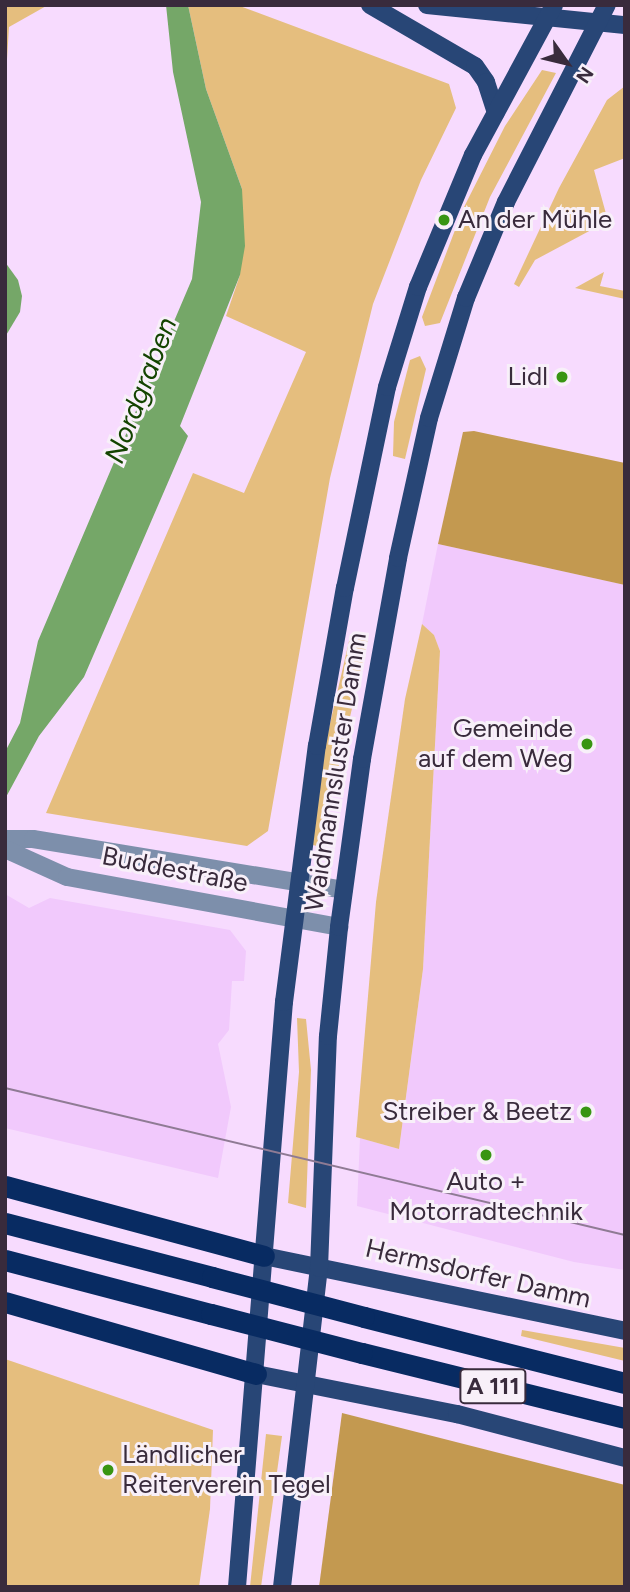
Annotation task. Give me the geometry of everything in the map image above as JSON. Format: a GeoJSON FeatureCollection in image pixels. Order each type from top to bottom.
{"type":"FeatureCollection","features":[{"type":"Feature","properties":{"kind":"highway"},"geometry":{"type":"LineString","coordinates":[[5,1186],[264,1256]]}},
{"type":"Feature","properties":{"kind":"highway","name":"A 111"},"geometry":{"type":"LineString","coordinates":[[5,1223],[625,1383]]}},
{"type":"Feature","properties":{"kind":"highway","name":"A 111"},"geometry":{"type":"LineString","coordinates":[[5,1260],[625,1418]]}},
{"type":"Feature","properties":{"kind":"highway"},"geometry":{"type":"LineString","coordinates":[[5,1302],[256,1374]]}},
{"type":"Feature","properties":{"kind":"main road"},"geometry":{"type":"LineString","coordinates":[[370,5],[475,66],[486,82],[496,112]]}},
{"type":"Feature","properties":{"kind":"main road"},"geometry":{"type":"LineString","coordinates":[[427,5],[550,12],[599,22],[625,24]]}},
{"type":"Feature","properties":{"kind":"main road","name":"Waidmannsluster Damm"},"geometry":{"type":"LineString","coordinates":[[282,1587],[309,1384],[319,1268],[328,1036],[339,927],[362,759],[398,558],[448,349],[506,202],[607,5]]}},
{"type":"Feature","properties":{"kind":"main road","name":"Waidmannsluster Damm"},"geometry":{"type":"LineString","coordinates":[[237,1587],[294,918],[338,626],[387,387],[427,265],[496,112],[550,12]]}},
{"type":"Feature","properties":{"kind":"main road","name":"Hermsdorfer Damm"},"geometry":{"type":"LineString","coordinates":[[264,1256],[625,1331]]}},
{"type":"Feature","properties":{"kind":"main road"},"geometry":{"type":"LineString","coordinates":[[256,1374],[457,1415],[625,1458]]}},
{"type":"Feature","properties":{"kind":"street","name":"Buddestraße"},"geometry":{"type":"LineString","coordinates":[[5,839],[33,839],[344,890]]}},
{"type":"Feature","properties":{"kind":"street","name":"Buddestraße"},"geometry":{"type":"LineString","coordinates":[[5,849],[68,877],[339,927]]}},
{"type":"Feature","properties":{"kind":"shaded area"},"geometry":{"type":"Polygon","coordinates":[[[5,5],[48,5],[9,27],[5,92],[5,5]]]}},
{"type":"Feature","properties":{"kind":"shaded area"},"geometry":{"type":"Polygon","coordinates":[[[166,5],[188,5],[206,89],[242,189],[245,246],[240,275],[180,426],[188,436],[84,677],[39,736],[5,799],[5,752],[20,723],[38,641],[192,279],[201,202],[173,72],[166,5]]]}},
{"type":"Feature","properties":{"kind":"shaded area"},"geometry":{"type":"Polygon","coordinates":[[[188,5],[237,5],[449,84],[456,108],[421,180],[373,304],[330,478],[268,831],[247,846],[46,813],[193,473],[244,493],[306,352],[226,316],[240,275],[242,189],[206,89],[188,5]]]}},
{"type":"Feature","properties":{"kind":"shaded area"},"geometry":{"type":"Polygon","coordinates":[[[542,70],[556,73],[490,197],[440,323],[425,326],[422,317],[463,209],[505,126],[542,70]]]}},
{"type":"Feature","properties":{"kind":"shaded area"},"geometry":{"type":"Polygon","coordinates":[[[625,86],[625,158],[594,170],[608,221],[535,260],[519,287],[514,284],[559,188],[607,100],[625,86]]]}},
{"type":"Feature","properties":{"kind":"shaded area"},"geometry":{"type":"Polygon","coordinates":[[[5,262],[18,280],[22,296],[20,312],[5,337],[5,262]]]}},
{"type":"Feature","properties":{"kind":"shaded area"},"geometry":{"type":"Polygon","coordinates":[[[604,272],[600,286],[625,291],[625,299],[575,288],[604,272]]]}},
{"type":"Feature","properties":{"kind":"shaded area"},"geometry":{"type":"Polygon","coordinates":[[[420,356],[426,369],[405,459],[393,456],[394,422],[410,360],[420,356]]]}},
{"type":"Feature","properties":{"kind":"shaded area"},"geometry":{"type":"Polygon","coordinates":[[[474,431],[625,463],[625,585],[438,544],[463,432],[474,431]]]}},
{"type":"Feature","properties":{"kind":"shaded area"},"geometry":{"type":"Polygon","coordinates":[[[438,544],[625,585],[625,1270],[574,1262],[357,1206],[360,1138],[399,1149],[423,969],[440,651],[434,635],[422,624],[438,544]]]}},
{"type":"Feature","properties":{"kind":"shaded area"},"geometry":{"type":"Polygon","coordinates":[[[422,624],[434,635],[440,651],[423,969],[399,1149],[356,1137],[376,902],[405,699],[422,624]]]}},
{"type":"Feature","properties":{"kind":"shaded area"},"geometry":{"type":"Polygon","coordinates":[[[350,637],[368,641],[320,847],[303,843],[350,637]]]}},
{"type":"Feature","properties":{"kind":"shaded area"},"geometry":{"type":"Polygon","coordinates":[[[5,894],[29,908],[50,898],[230,930],[246,951],[244,981],[232,981],[229,1030],[218,1044],[231,1107],[218,1178],[5,1128],[5,894]]]}},
{"type":"Feature","properties":{"kind":"shaded area"},"geometry":{"type":"Polygon","coordinates":[[[297,1018],[306,1019],[311,1070],[306,1208],[288,1203],[299,1072],[297,1018]]]}},
{"type":"Feature","properties":{"kind":"shaded area"},"geometry":{"type":"Polygon","coordinates":[[[522,1330],[625,1348],[625,1361],[521,1336],[522,1330]]]}},
{"type":"Feature","properties":{"kind":"shaded area","name":"Ländlicher Reiterverein Tegel"},"geometry":{"type":"Polygon","coordinates":[[[5,1359],[213,1430],[210,1509],[199,1587],[5,1587],[5,1359]]]}},
{"type":"Feature","properties":{"kind":"shaded area"},"geometry":{"type":"Polygon","coordinates":[[[342,1413],[625,1485],[625,1587],[319,1587],[342,1413]]]}},
{"type":"Feature","properties":{"kind":"shaded area"},"geometry":{"type":"Polygon","coordinates":[[[266,1434],[282,1436],[261,1587],[250,1587],[266,1434]]]}},
{"type":"Feature","properties":{"kind":"tram line"},"geometry":{"type":"LineString","coordinates":[[5,1088],[625,1235]]}},
{"type":"Feature","properties":{"kind":"place","name":"An der Mühle"},"geometry":{"type":"Point","coordinates":[444,220]}},
{"type":"Feature","properties":{"kind":"place","name":"Lidl"},"geometry":{"type":"Point","coordinates":[562,377]}},
{"type":"Feature","properties":{"kind":"place","name":"Gemeinde auf dem Weg"},"geometry":{"type":"Point","coordinates":[587,744]}},
{"type":"Feature","properties":{"kind":"place","name":"Streiber & Beetz"},"geometry":{"type":"Point","coordinates":[586,1112]}},
{"type":"Feature","properties":{"kind":"place","name":"Auto + Motorradtechnik"},"geometry":{"type":"Point","coordinates":[486,1155]}},
{"type":"Feature","properties":{"kind":"place","name":"Ländlicher Reiterverein Tegel"},"geometry":{"type":"Point","coordinates":[108,1470]}},
{"type":"Feature","properties":{"kind":"water label","name":"Nordgraben"},"geometry":{"type":"Point","coordinates":[140,390]}}]}
